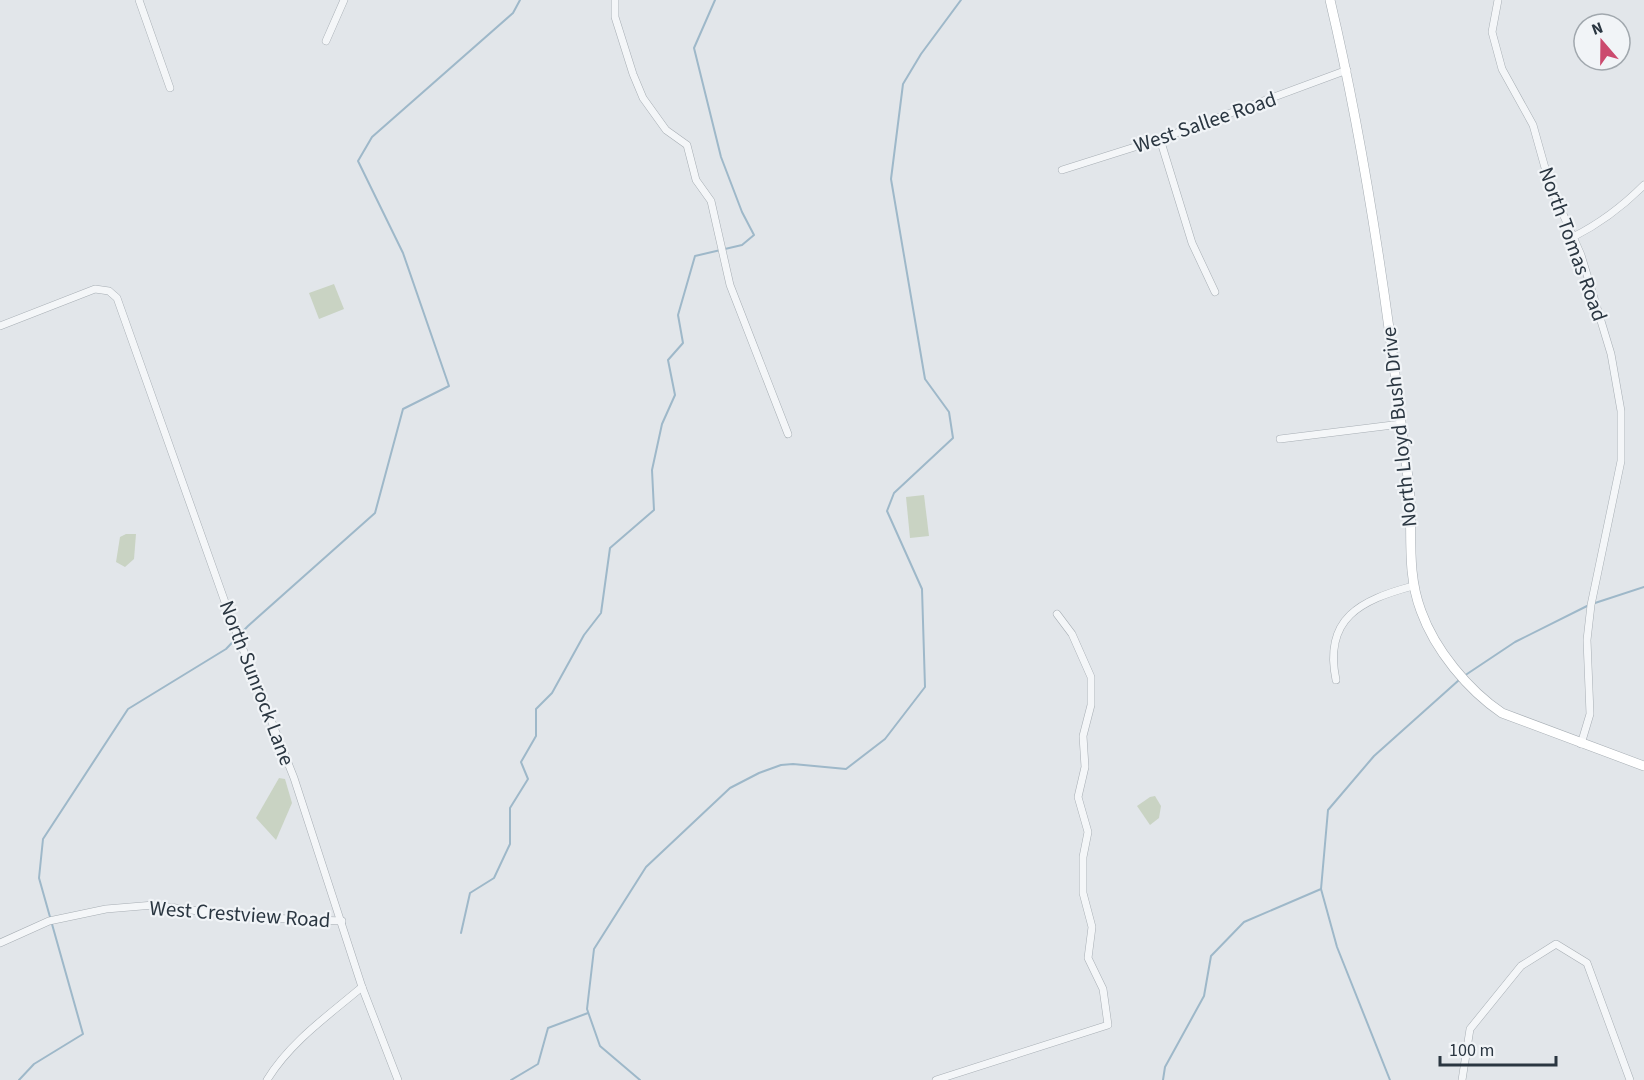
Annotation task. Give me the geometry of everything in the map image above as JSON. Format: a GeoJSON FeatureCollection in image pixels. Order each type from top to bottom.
{"type":"FeatureCollection","features":[{"type":"Feature","properties":{"kind":"street"},"geometry":{"type":"LineString","coordinates":[[139,0],[170,88]]}},
{"type":"Feature","properties":{"kind":"street"},"geometry":{"type":"LineString","coordinates":[[326,41],[344,0]]}},
{"type":"Feature","properties":{"kind":"street"},"geometry":{"type":"LineString","coordinates":[[615,0],[615,17],[633,74],[644,98],[666,130],[687,145],[696,180],[711,201],[730,285],[788,434]]}},
{"type":"Feature","properties":{"kind":"street","name":"North Lloyd Bush Drive"},"geometry":{"type":"LineString","coordinates":[[1330,0],[1347,70],[1387,303],[1410,499],[1413,586],[1421,612],[1433,637],[1477,694],[1502,713],[1644,766]]}},
{"type":"Feature","properties":{"kind":"street","name":"North Tomas Road"},"geometry":{"type":"LineString","coordinates":[[1498,0],[1492,32],[1502,69],[1533,125],[1549,182],[1581,255],[1611,354],[1621,411],[1621,461],[1591,605],[1587,640],[1590,714],[1581,744]]}},
{"type":"Feature","properties":{"kind":"street","name":"West Sallee Road"},"geometry":{"type":"LineString","coordinates":[[1062,170],[1161,139],[1347,70]]}},
{"type":"Feature","properties":{"kind":"street"},"geometry":{"type":"LineString","coordinates":[[1161,139],[1192,243],[1215,292]]}},
{"type":"Feature","properties":{"kind":"street"},"geometry":{"type":"LineString","coordinates":[[1573,237],[1620,209],[1644,185]]}},
{"type":"Feature","properties":{"kind":"street","name":"North Sunrock Lane"},"geometry":{"type":"LineString","coordinates":[[0,326],[95,289],[109,291],[117,298],[231,619],[290,768],[362,987],[398,1080]]}},
{"type":"Feature","properties":{"kind":"street"},"geometry":{"type":"LineString","coordinates":[[1280,439],[1401,424]]}},
{"type":"Feature","properties":{"kind":"street"},"geometry":{"type":"LineString","coordinates":[[1336,680],[1333,652],[1337,634],[1345,619],[1359,605],[1381,595],[1413,586]]}},
{"type":"Feature","properties":{"kind":"street"},"geometry":{"type":"LineString","coordinates":[[936,1080],[1108,1025],[1103,989],[1088,958],[1092,927],[1083,893],[1083,869],[1088,832],[1078,797],[1085,768],[1083,736],[1091,705],[1090,677],[1072,633],[1057,614]]}},
{"type":"Feature","properties":{"kind":"street","name":"West Crestview Road"},"geometry":{"type":"LineString","coordinates":[[0,943],[49,921],[106,909],[154,905],[243,917],[342,921]]}},
{"type":"Feature","properties":{"kind":"street"},"geometry":{"type":"LineString","coordinates":[[1462,1080],[1470,1029],[1521,966],[1556,944],[1587,963],[1630,1080]]}},
{"type":"Feature","properties":{"kind":"street"},"geometry":{"type":"LineString","coordinates":[[267,1080],[305,1036],[362,987]]}},
{"type":"Feature","properties":{"kind":"green space"},"geometry":{"type":"Polygon","coordinates":[[[334,284],[344,309],[319,319],[309,293],[334,284]]]}},
{"type":"Feature","properties":{"kind":"green space"},"geometry":{"type":"Polygon","coordinates":[[[924,495],[929,536],[910,538],[906,497],[924,495]]]}},
{"type":"Feature","properties":{"kind":"green space"},"geometry":{"type":"Polygon","coordinates":[[[126,534],[136,534],[134,559],[125,567],[116,562],[120,537],[126,534]]]}},
{"type":"Feature","properties":{"kind":"green space"},"geometry":{"type":"Polygon","coordinates":[[[279,778],[285,779],[292,803],[276,840],[256,818],[279,778]]]}},
{"type":"Feature","properties":{"kind":"green space"},"geometry":{"type":"Polygon","coordinates":[[[1155,796],[1161,806],[1159,818],[1150,825],[1137,806],[1155,796]]]}},
{"type":"Feature","properties":{"kind":"waterway"},"geometry":{"type":"LineString","coordinates":[[19,1080],[34,1064],[83,1034],[39,878],[43,839],[128,709],[226,649],[248,626],[375,513],[403,409],[449,386],[403,253],[358,161],[372,137],[513,13],[520,0]]}},
{"type":"Feature","properties":{"kind":"waterway"},"geometry":{"type":"LineString","coordinates":[[461,933],[470,893],[494,878],[510,844],[510,808],[528,779],[521,762],[536,736],[536,709],[552,693],[584,635],[601,613],[610,548],[654,510],[652,470],[662,424],[675,395],[668,360],[683,343],[678,315],[695,256],[742,245],[754,235],[742,212],[721,157],[694,48],[715,0]]}},
{"type":"Feature","properties":{"kind":"waterway"},"geometry":{"type":"LineString","coordinates":[[640,1080],[600,1046],[587,1009],[594,949],[646,867],[730,788],[759,773],[781,765],[793,764],[846,769],[885,739],[925,687],[922,589],[887,511],[894,493],[953,438],[949,412],[925,379],[891,179],[903,84],[921,54],[961,0]]}},
{"type":"Feature","properties":{"kind":"waterway"},"geometry":{"type":"LineString","coordinates":[[1595,603],[1644,587]]}},
{"type":"Feature","properties":{"kind":"waterway"},"geometry":{"type":"LineString","coordinates":[[1464,676],[1515,642],[1589,605]]}},
{"type":"Feature","properties":{"kind":"waterway"},"geometry":{"type":"LineString","coordinates":[[1390,1080],[1337,947],[1321,889],[1328,810],[1374,756],[1459,680]]}},
{"type":"Feature","properties":{"kind":"waterway"},"geometry":{"type":"LineString","coordinates":[[1163,1080],[1165,1067],[1204,996],[1211,956],[1244,922],[1321,889]]}},
{"type":"Feature","properties":{"kind":"waterway"},"geometry":{"type":"LineString","coordinates":[[511,1080],[538,1064],[548,1028],[588,1013]]}}]}
